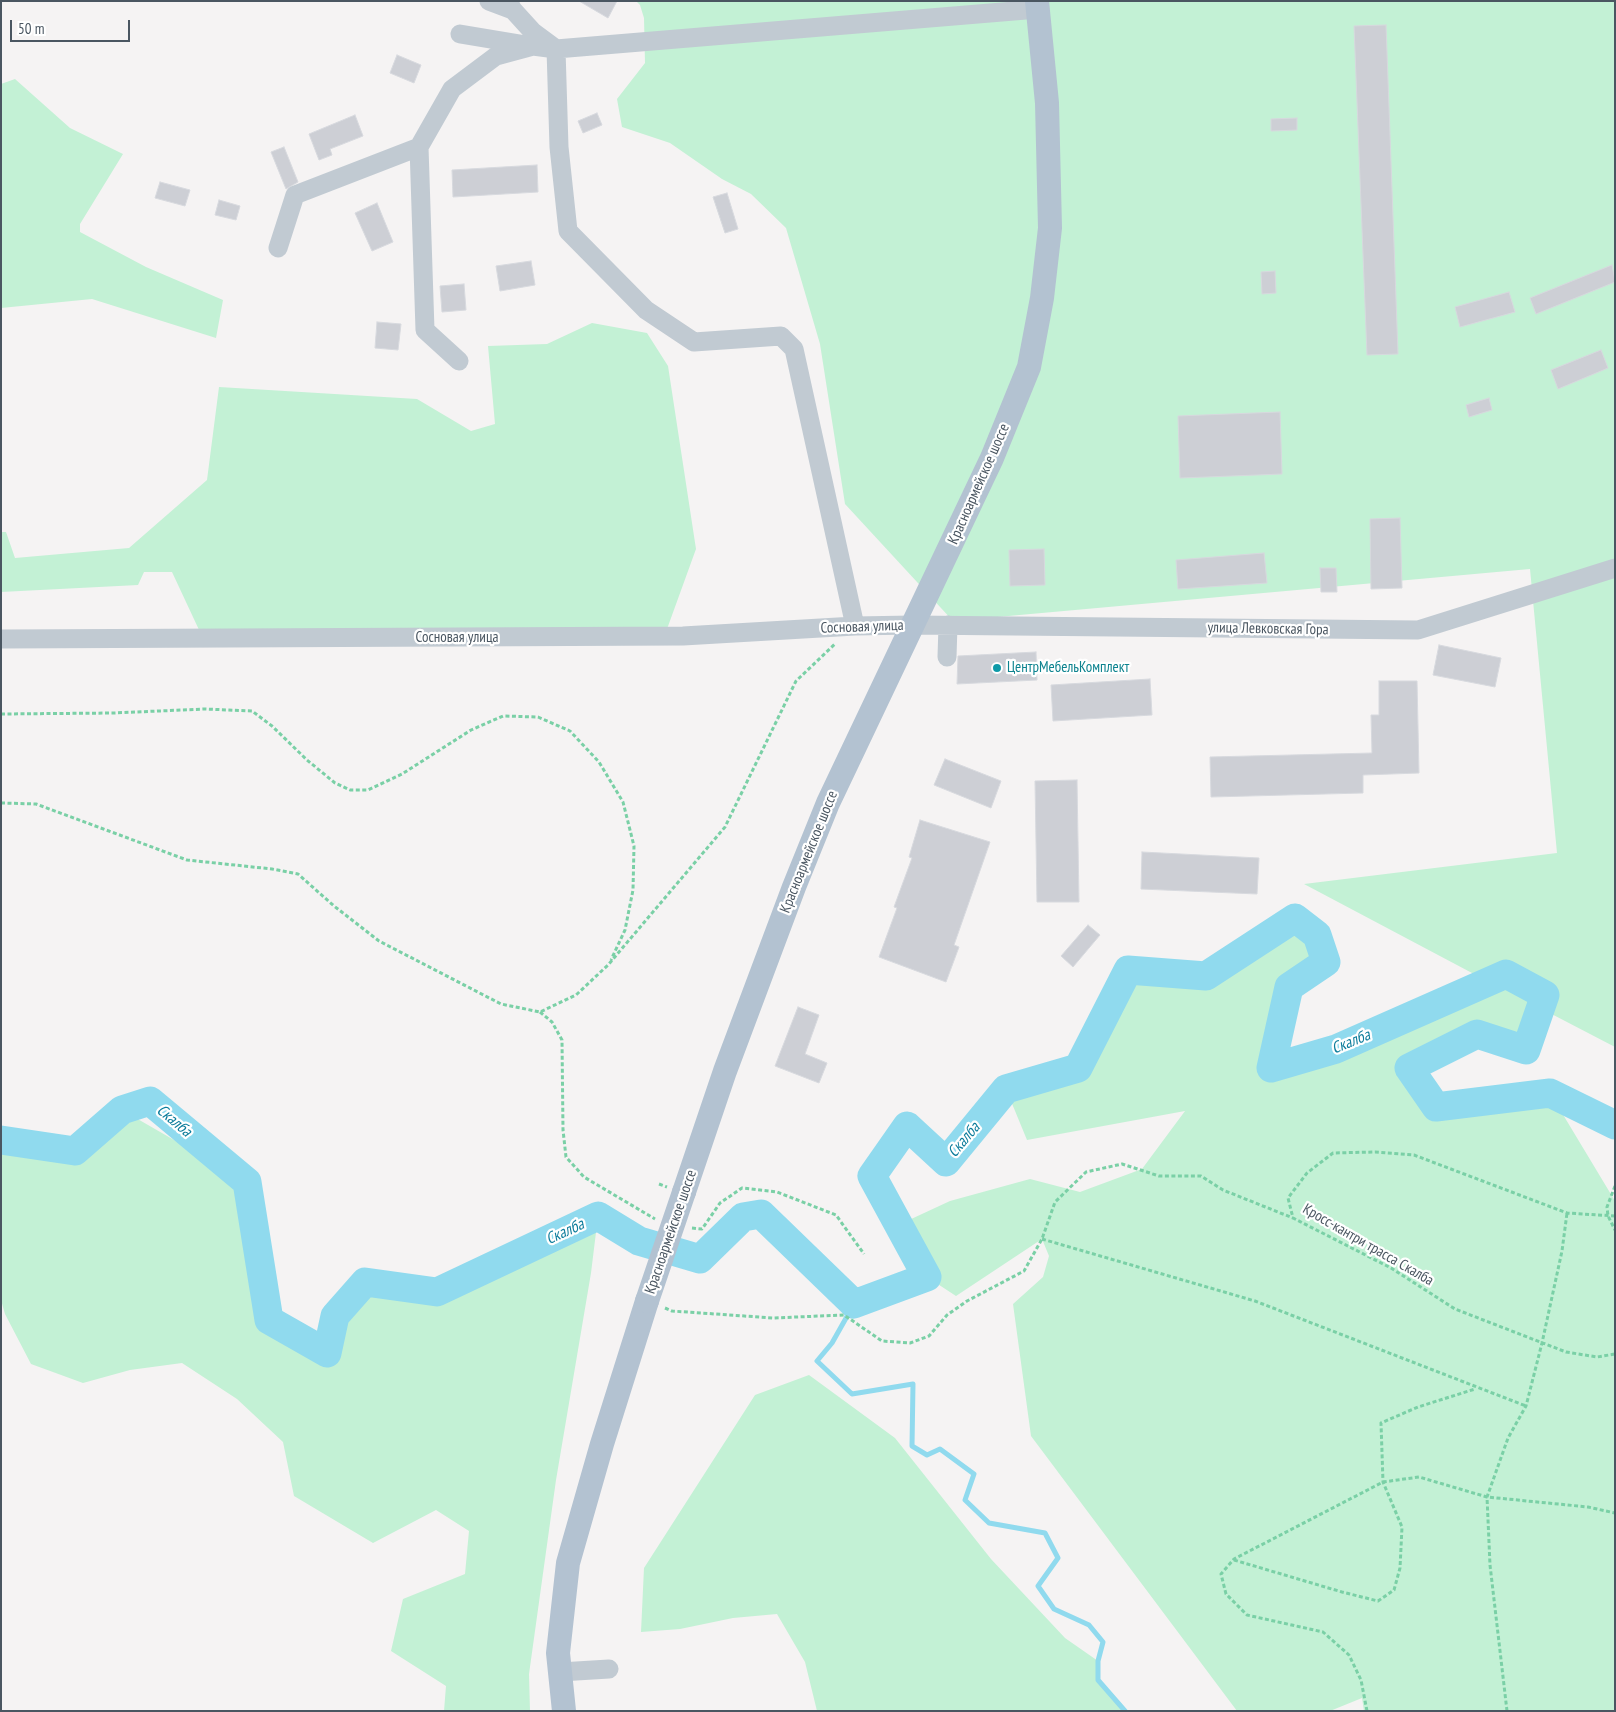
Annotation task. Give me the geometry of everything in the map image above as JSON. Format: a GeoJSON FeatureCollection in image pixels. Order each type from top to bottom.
{"type":"FeatureCollection","features":[{"type":"Feature","properties":{"kind":"main road","name":"Красноармейское шоссе"},"geometry":{"type":"LineString","coordinates":[[564,1711],[558,1653],[568,1563],[602,1444],[684,1192],[794,886],[828,803],[992,458],[1029,367],[1036,333],[1050,228],[1047,103],[1037,5]]}},
{"type":"Feature","properties":{"kind":"street"},"geometry":{"type":"LineString","coordinates":[[490,1],[511,6],[533,32],[556,49]]}},
{"type":"Feature","properties":{"kind":"street"},"geometry":{"type":"LineString","coordinates":[[460,34],[556,49],[1037,5]]}},
{"type":"Feature","properties":{"kind":"street"},"geometry":{"type":"LineString","coordinates":[[459,361],[425,330],[419,147],[452,89],[496,56],[533,46]]}},
{"type":"Feature","properties":{"kind":"street"},"geometry":{"type":"LineString","coordinates":[[556,49],[559,147],[568,231],[646,310],[694,342],[780,336],[794,349],[855,626]]}},
{"type":"Feature","properties":{"kind":"street"},"geometry":{"type":"LineString","coordinates":[[278,248],[295,195],[419,147]]}},
{"type":"Feature","properties":{"kind":"street","name":"улица Левковская Гора"},"geometry":{"type":"LineString","coordinates":[[912,625],[1418,630],[1615,568]]}},
{"type":"Feature","properties":{"kind":"street","name":"Сосновая улица"},"geometry":{"type":"LineString","coordinates":[[1,639],[683,636],[855,626],[912,625]]}},
{"type":"Feature","properties":{"kind":"street"},"geometry":{"type":"LineString","coordinates":[[947,657],[948,625]]}},
{"type":"Feature","properties":{"kind":"street"},"geometry":{"type":"LineString","coordinates":[[560,1672],[609,1669]]}},
{"type":"Feature","properties":{"kind":"path"},"geometry":{"type":"LineString","coordinates":[[540,1012],[576,995],[608,965],[725,827],[796,681],[855,626]]}},
{"type":"Feature","properties":{"kind":"path"},"geometry":{"type":"LineString","coordinates":[[1,714],[114,713],[206,709],[252,711],[272,726],[307,760],[335,783],[350,790],[368,790],[402,774],[471,730],[503,716],[538,717],[570,731],[599,762],[624,802],[634,846],[633,890],[625,930],[608,965]]}},
{"type":"Feature","properties":{"kind":"path"},"geometry":{"type":"LineString","coordinates":[[1,803],[36,804],[187,860],[272,869],[298,874],[334,906],[379,941],[501,1004],[540,1012],[552,1022],[562,1040],[563,1130],[566,1157],[584,1177],[659,1221]]}},
{"type":"Feature","properties":{"kind":"path","name":"Кросс-кантри трасса Скалба"},"geometry":{"type":"LineString","coordinates":[[1615,1216],[1567,1213],[1414,1155],[1375,1152],[1333,1153],[1306,1173],[1288,1198],[1293,1218],[1392,1268],[1454,1310],[1566,1352],[1597,1357],[1615,1354]]}},
{"type":"Feature","properties":{"kind":"path"},"geometry":{"type":"LineString","coordinates":[[672,1311],[773,1318],[844,1315],[882,1341],[910,1343],[929,1336],[947,1315],[967,1301],[1024,1271],[1042,1239],[1055,1202],[1086,1172],[1122,1164],[1158,1176],[1201,1176],[1223,1190],[1293,1218]]}},
{"type":"Feature","properties":{"kind":"path"},"geometry":{"type":"LineString","coordinates":[[1615,1186],[1607,1207],[1608,1216],[1615,1230]]}},
{"type":"Feature","properties":{"kind":"path"},"geometry":{"type":"LineString","coordinates":[[684,1227],[702,1228],[720,1203],[742,1188],[777,1192],[836,1215],[864,1254]]}},
{"type":"Feature","properties":{"kind":"path"},"geometry":{"type":"LineString","coordinates":[[1507,1711],[1490,1565],[1488,1497],[1508,1438],[1526,1406],[1542,1344],[1562,1251],[1567,1213]]}},
{"type":"Feature","properties":{"kind":"path"},"geometry":{"type":"LineString","coordinates":[[1042,1239],[1255,1301],[1526,1406]]}},
{"type":"Feature","properties":{"kind":"path"},"geometry":{"type":"LineString","coordinates":[[1234,1559],[1378,1601],[1394,1590],[1400,1560],[1402,1527],[1383,1482],[1381,1423],[1476,1388]]}},
{"type":"Feature","properties":{"kind":"path"},"geometry":{"type":"LineString","coordinates":[[1367,1711],[1361,1680],[1349,1655],[1323,1632],[1247,1615],[1226,1594],[1221,1574],[1234,1559],[1383,1482],[1419,1477],[1488,1497],[1588,1507],[1615,1513]]}},
{"type":"Feature","properties":{"kind":"green space"},"geometry":{"type":"Polygon","coordinates":[[[636,1],[1615,1],[1615,1047],[1540,1008],[1526,1050],[1477,1034],[1409,1068],[1437,1107],[1550,1093],[1615,1201],[1615,1711],[1364,1711],[1362,1698],[1330,1711],[1237,1711],[1031,1436],[1013,1304],[1043,1277],[1049,1256],[1042,1239],[956,1296],[927,1277],[909,1220],[950,1201],[1030,1179],[1080,1192],[1142,1169],[1185,1111],[1027,1140],[1006,1089],[1078,1068],[1128,970],[1206,976],[1295,918],[1317,935],[1326,962],[1289,987],[1271,1068],[1336,1049],[1489,982],[1304,884],[1557,853],[1530,569],[953,621],[845,504],[820,344],[786,228],[751,194],[722,179],[670,143],[622,127],[617,99],[645,63],[644,18],[640,5],[636,1]]]}},
{"type":"Feature","properties":{"kind":"green space"},"geometry":{"type":"Polygon","coordinates":[[[15,79],[70,128],[123,154],[80,224],[80,232],[146,267],[223,300],[216,338],[92,299],[1,308],[1,84],[15,79]]]}},
{"type":"Feature","properties":{"kind":"green space"},"geometry":{"type":"Polygon","coordinates":[[[592,323],[647,333],[668,366],[696,549],[667,629],[200,632],[172,572],[144,572],[138,585],[1,592],[1,532],[6,532],[15,558],[129,548],[207,480],[219,387],[417,399],[471,431],[495,424],[488,346],[547,344],[592,323]]]}},
{"type":"Feature","properties":{"kind":"green space"},"geometry":{"type":"Polygon","coordinates":[[[122,1110],[247,1182],[269,1320],[326,1353],[335,1316],[365,1282],[437,1292],[598,1216],[591,1273],[556,1480],[529,1674],[530,1711],[444,1711],[446,1686],[391,1651],[403,1599],[465,1574],[469,1531],[436,1510],[373,1543],[294,1496],[283,1442],[237,1399],[182,1363],[130,1370],[83,1383],[31,1364],[5,1314],[1,1300],[1,1140],[75,1151],[122,1110]]]}},
{"type":"Feature","properties":{"kind":"green space"},"geometry":{"type":"Polygon","coordinates":[[[809,1375],[895,1438],[991,1559],[1065,1638],[1098,1661],[1099,1680],[1125,1711],[817,1711],[805,1662],[777,1614],[733,1618],[680,1629],[641,1632],[644,1568],[755,1395],[809,1375]]]}},
{"type":"Feature","properties":{"kind":"building"},"geometry":{"type":"Polygon","coordinates":[[[579,1],[617,1],[608,18],[579,1]]]}},
{"type":"Feature","properties":{"kind":"building"},"geometry":{"type":"Polygon","coordinates":[[[1386,25],[1398,354],[1367,355],[1354,26],[1386,25]]]}},
{"type":"Feature","properties":{"kind":"building"},"geometry":{"type":"Polygon","coordinates":[[[397,55],[421,65],[414,83],[390,73],[397,55]]]}},
{"type":"Feature","properties":{"kind":"building"},"geometry":{"type":"Polygon","coordinates":[[[597,113],[602,125],[583,133],[578,121],[597,113]]]}},
{"type":"Feature","properties":{"kind":"building"},"geometry":{"type":"Polygon","coordinates":[[[355,115],[363,136],[330,149],[332,155],[319,160],[309,134],[355,115]]]}},
{"type":"Feature","properties":{"kind":"building"},"geometry":{"type":"Polygon","coordinates":[[[1297,118],[1297,130],[1271,131],[1271,119],[1297,118]]]}},
{"type":"Feature","properties":{"kind":"building"},"geometry":{"type":"Polygon","coordinates":[[[284,147],[298,182],[286,189],[271,152],[284,147]]]}},
{"type":"Feature","properties":{"kind":"building"},"geometry":{"type":"Polygon","coordinates":[[[537,165],[538,192],[453,197],[452,170],[537,165]]]}},
{"type":"Feature","properties":{"kind":"building"},"geometry":{"type":"Polygon","coordinates":[[[160,182],[190,190],[185,206],[155,198],[160,182]]]}},
{"type":"Feature","properties":{"kind":"building"},"geometry":{"type":"Polygon","coordinates":[[[727,193],[738,229],[725,233],[713,197],[727,193]]]}},
{"type":"Feature","properties":{"kind":"building"},"geometry":{"type":"Polygon","coordinates":[[[219,200],[240,206],[236,220],[215,215],[219,200]]]}},
{"type":"Feature","properties":{"kind":"building"},"geometry":{"type":"Polygon","coordinates":[[[377,203],[393,242],[372,251],[355,213],[377,203]]]}},
{"type":"Feature","properties":{"kind":"building"},"geometry":{"type":"Polygon","coordinates":[[[531,261],[535,285],[500,291],[496,266],[531,261]]]}},
{"type":"Feature","properties":{"kind":"building"},"geometry":{"type":"Polygon","coordinates":[[[1612,265],[1615,282],[1536,314],[1530,298],[1612,265]]]}},
{"type":"Feature","properties":{"kind":"building"},"geometry":{"type":"Polygon","coordinates":[[[1275,271],[1276,293],[1262,294],[1261,272],[1275,271]]]}},
{"type":"Feature","properties":{"kind":"building"},"geometry":{"type":"Polygon","coordinates":[[[464,284],[466,310],[442,312],[440,286],[464,284]]]}},
{"type":"Feature","properties":{"kind":"building"},"geometry":{"type":"Polygon","coordinates":[[[1509,292],[1515,312],[1460,327],[1455,307],[1509,292]]]}},
{"type":"Feature","properties":{"kind":"building"},"geometry":{"type":"Polygon","coordinates":[[[377,322],[401,324],[398,350],[375,348],[377,322]]]}},
{"type":"Feature","properties":{"kind":"building"},"geometry":{"type":"Polygon","coordinates":[[[1601,350],[1608,368],[1558,389],[1551,370],[1601,350]]]}},
{"type":"Feature","properties":{"kind":"building"},"geometry":{"type":"Polygon","coordinates":[[[1489,398],[1492,410],[1469,417],[1466,405],[1489,398]]]}},
{"type":"Feature","properties":{"kind":"building"},"geometry":{"type":"Polygon","coordinates":[[[1280,412],[1282,474],[1180,478],[1178,416],[1280,412]]]}},
{"type":"Feature","properties":{"kind":"building"},"geometry":{"type":"Polygon","coordinates":[[[1400,518],[1402,588],[1371,589],[1370,519],[1400,518]]]}},
{"type":"Feature","properties":{"kind":"building"},"geometry":{"type":"Polygon","coordinates":[[[1044,549],[1045,585],[1010,586],[1009,550],[1044,549]]]}},
{"type":"Feature","properties":{"kind":"building"},"geometry":{"type":"Polygon","coordinates":[[[1264,553],[1267,583],[1178,589],[1176,560],[1264,553]]]}},
{"type":"Feature","properties":{"kind":"building"},"geometry":{"type":"Polygon","coordinates":[[[1320,568],[1336,568],[1337,592],[1321,592],[1320,568]]]}},
{"type":"Feature","properties":{"kind":"building"},"geometry":{"type":"Polygon","coordinates":[[[1439,645],[1501,658],[1495,687],[1433,675],[1439,645]]]}},
{"type":"Feature","properties":{"kind":"building","name":"ЦентрМебельКомплект"},"geometry":{"type":"Polygon","coordinates":[[[1036,652],[1037,680],[957,684],[958,656],[1036,652]]]}},
{"type":"Feature","properties":{"kind":"building"},"geometry":{"type":"Polygon","coordinates":[[[1150,679],[1152,715],[1053,721],[1051,685],[1150,679]]]}},
{"type":"Feature","properties":{"kind":"building"},"geometry":{"type":"Polygon","coordinates":[[[1379,681],[1417,681],[1419,773],[1363,775],[1363,793],[1211,797],[1210,757],[1372,753],[1371,715],[1379,715],[1379,681]]]}},
{"type":"Feature","properties":{"kind":"building"},"geometry":{"type":"Polygon","coordinates":[[[945,759],[1001,781],[991,808],[934,785],[945,759]]]}},
{"type":"Feature","properties":{"kind":"building"},"geometry":{"type":"Polygon","coordinates":[[[1077,780],[1079,902],[1037,902],[1035,781],[1077,780]]]}},
{"type":"Feature","properties":{"kind":"building"},"geometry":{"type":"Polygon","coordinates":[[[920,820],[990,842],[954,945],[959,947],[946,982],[879,957],[897,908],[894,907],[912,858],[909,857],[920,820]]]}},
{"type":"Feature","properties":{"kind":"building"},"geometry":{"type":"Polygon","coordinates":[[[1142,852],[1259,858],[1257,894],[1141,889],[1142,852]]]}},
{"type":"Feature","properties":{"kind":"building"},"geometry":{"type":"Polygon","coordinates":[[[1088,925],[1100,935],[1073,967],[1061,956],[1088,925]]]}},
{"type":"Feature","properties":{"kind":"building"},"geometry":{"type":"Polygon","coordinates":[[[798,1007],[819,1015],[805,1054],[827,1063],[819,1083],[775,1066],[798,1007]]]}},
{"type":"Feature","properties":{"kind":"waterway","name":"Скалба"},"geometry":{"type":"LineString","coordinates":[[1,1140],[75,1151],[122,1110],[150,1101],[247,1182],[269,1320],[327,1353],[335,1316],[365,1282],[437,1292],[598,1216],[639,1241],[700,1259],[743,1217],[761,1214],[854,1304],[927,1277],[872,1176],[907,1126],[946,1162],[1006,1089],[1078,1068],[1128,970],[1206,976],[1295,918],[1317,935],[1326,962],[1289,987],[1271,1068],[1336,1049],[1506,974],[1545,995],[1526,1050],[1477,1034],[1409,1068],[1436,1107],[1550,1093],[1615,1125]]}},
{"type":"Feature","properties":{"kind":"waterway"},"geometry":{"type":"LineString","coordinates":[[854,1304],[832,1343],[817,1361],[852,1394],[913,1384],[912,1446],[927,1455],[940,1449],[974,1474],[965,1500],[989,1523],[1045,1533],[1058,1558],[1038,1586],[1054,1609],[1089,1625],[1103,1642],[1098,1661],[1098,1680],[1125,1711]]}},
{"type":"Feature","properties":{"kind":"place","name":"ЦентрМебельКомплект"},"geometry":{"type":"Point","coordinates":[997,668]}}]}
